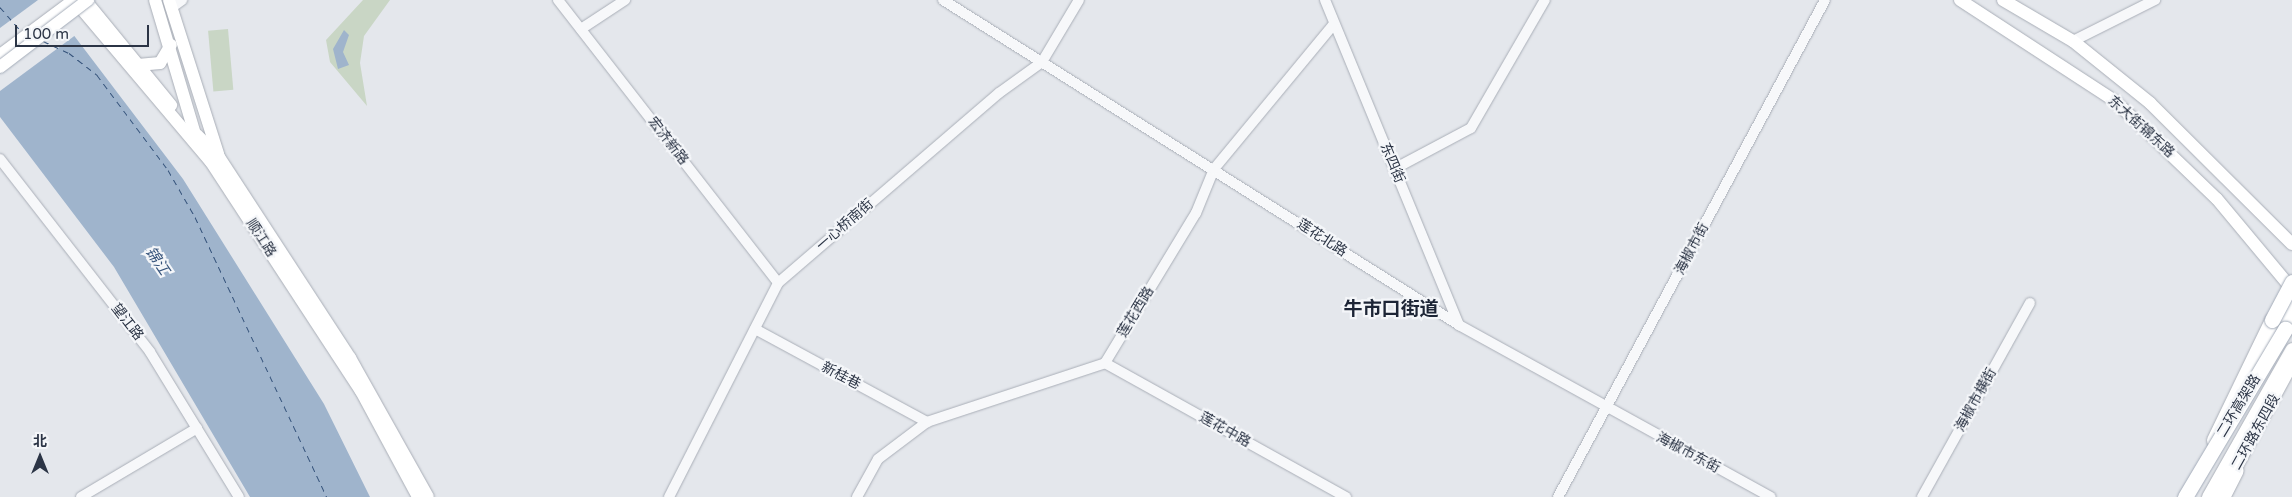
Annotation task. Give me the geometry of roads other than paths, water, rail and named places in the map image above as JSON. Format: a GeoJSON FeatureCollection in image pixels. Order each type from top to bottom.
{"type":"FeatureCollection","features":[{"type":"Feature","properties":{"kind":"highway"},"geometry":{"type":"LineString","coordinates":[[2203,466],[2233,394],[2292,282]]}},
{"type":"Feature","properties":{"kind":"highway","name":"二环高架路"},"geometry":{"type":"LineString","coordinates":[[2185,497],[2292,314]]}},
{"type":"Feature","properties":{"kind":"highway","name":"二环高架路"},"geometry":{"type":"LineString","coordinates":[[2209,497],[2292,350]]}},
{"type":"Feature","properties":{"kind":"highway"},"geometry":{"type":"LineString","coordinates":[[2222,497],[2236,470]]}},
{"type":"Feature","properties":{"kind":"main road"},"geometry":{"type":"LineString","coordinates":[[0,55],[74,0]]}},
{"type":"Feature","properties":{"kind":"main road","name":"顺江路"},"geometry":{"type":"LineString","coordinates":[[74,0],[201,151],[361,391],[418,497]]}},
{"type":"Feature","properties":{"kind":"main road"},"geometry":{"type":"LineString","coordinates":[[0,67],[87,0]]}},
{"type":"Feature","properties":{"kind":"main road","name":"顺江路"},"geometry":{"type":"LineString","coordinates":[[87,0],[194,132],[219,156],[369,387],[428,497]]}},
{"type":"Feature","properties":{"kind":"main road"},"geometry":{"type":"LineString","coordinates":[[155,0],[171,45],[194,132],[201,151]]}},
{"type":"Feature","properties":{"kind":"main road","name":"东大街锦东路"},"geometry":{"type":"LineString","coordinates":[[1960,0],[2114,102],[2217,199],[2292,289]]}},
{"type":"Feature","properties":{"kind":"main road","name":"东大街锦东路"},"geometry":{"type":"LineString","coordinates":[[2003,0],[2074,41],[2196,144],[2292,244]]}},
{"type":"Feature","properties":{"kind":"main road"},"geometry":{"type":"LineString","coordinates":[[170,4],[219,156]]}},
{"type":"Feature","properties":{"kind":"main road"},"geometry":{"type":"LineString","coordinates":[[138,65],[160,63],[171,45]]}},
{"type":"Feature","properties":{"kind":"main road","name":"二环路东四段"},"geometry":{"type":"LineString","coordinates":[[2191,497],[2292,301]]}},
{"type":"Feature","properties":{"kind":"main road","name":"二环路东四段"},"geometry":{"type":"LineString","coordinates":[[2216,497],[2236,470],[2290,372]]}},
{"type":"Feature","properties":{"kind":"street"},"geometry":{"type":"LineString","coordinates":[[170,4],[182,0]]}},
{"type":"Feature","properties":{"kind":"street","name":"宏济新路"},"geometry":{"type":"LineString","coordinates":[[558,0],[778,283]]}},
{"type":"Feature","properties":{"kind":"street"},"geometry":{"type":"LineString","coordinates":[[581,29],[625,0]]}},
{"type":"Feature","properties":{"kind":"street"},"geometry":{"type":"LineString","coordinates":[[943,0],[1042,62]]}},
{"type":"Feature","properties":{"kind":"street","name":"一心桥南街"},"geometry":{"type":"LineString","coordinates":[[669,497],[778,283],[999,93],[1042,62],[1079,0]]}},
{"type":"Feature","properties":{"kind":"street","name":"东四街"},"geometry":{"type":"LineString","coordinates":[[1325,0],[1459,325]]}},
{"type":"Feature","properties":{"kind":"street"},"geometry":{"type":"LineString","coordinates":[[1394,169],[1470,128],[1545,0]]}},
{"type":"Feature","properties":{"kind":"street","name":"海椒市街"},"geometry":{"type":"LineString","coordinates":[[1558,497],[1825,0]]}},
{"type":"Feature","properties":{"kind":"street"},"geometry":{"type":"LineString","coordinates":[[2074,41],[2155,0]]}},
{"type":"Feature","properties":{"kind":"street","name":"莲花西路"},"geometry":{"type":"LineString","coordinates":[[1105,363],[1196,214],[1214,169],[1334,24]]}},
{"type":"Feature","properties":{"kind":"street","name":"莲花北路"},"geometry":{"type":"LineString","coordinates":[[1042,62],[1459,325],[1606,409]]}},
{"type":"Feature","properties":{"kind":"street","name":"望江路"},"geometry":{"type":"LineString","coordinates":[[0,159],[150,352],[239,497]]}},
{"type":"Feature","properties":{"kind":"street","name":"海椒市横街"},"geometry":{"type":"LineString","coordinates":[[1922,497],[2030,303]]}},
{"type":"Feature","properties":{"kind":"street","name":"新桂巷"},"geometry":{"type":"LineString","coordinates":[[754,329],[927,422]]}},
{"type":"Feature","properties":{"kind":"street"},"geometry":{"type":"LineString","coordinates":[[858,497],[878,459],[927,422],[1105,363]]}},
{"type":"Feature","properties":{"kind":"street","name":"莲花中路"},"geometry":{"type":"LineString","coordinates":[[1105,363],[1346,497]]}},
{"type":"Feature","properties":{"kind":"street","name":"海椒市东街"},"geometry":{"type":"LineString","coordinates":[[1606,409],[1771,497]]}},
{"type":"Feature","properties":{"kind":"street"},"geometry":{"type":"LineString","coordinates":[[81,497],[197,428]]}},
{"type":"Feature","properties":{"kind":"water","name":"锦江"},"geometry":{"type":"Polygon","coordinates":[[[0,0],[47,0],[183,179],[324,404],[370,497],[250,497],[114,267],[0,117],[0,0]]]}},
{"type":"Feature","properties":{"kind":"water"},"geometry":{"type":"Polygon","coordinates":[[[344,30],[349,35],[343,52],[349,65],[338,69],[333,49],[344,30]]]}},
{"type":"Feature","properties":{"kind":"district","name":"牛市口街道"},"geometry":{"type":"Point","coordinates":[1391,310]}}]}
